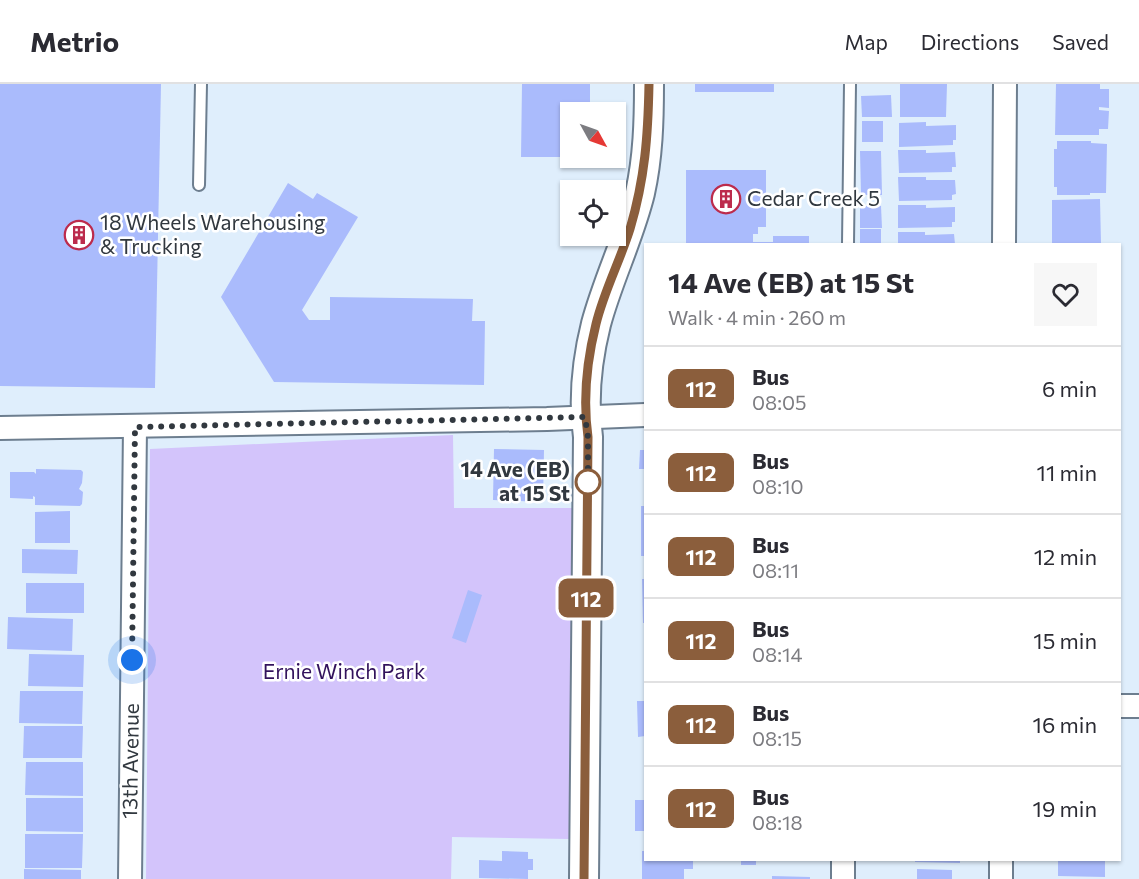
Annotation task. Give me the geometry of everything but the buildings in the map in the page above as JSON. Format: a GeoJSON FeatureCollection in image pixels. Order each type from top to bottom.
{"type":"FeatureCollection","features":[{"type":"Feature","properties":{"kind":"street"},"geometry":{"type":"LineString","coordinates":[[584,879],[588,437],[585,417],[591,345],[596,322],[630,230],[640,191],[649,137],[649,84]]}},
{"type":"Feature","properties":{"kind":"street"},"geometry":{"type":"LineString","coordinates":[[1004,243],[1005,84]]}},
{"type":"Feature","properties":{"kind":"street"},"geometry":{"type":"LineString","coordinates":[[0,428],[644,415]]}},
{"type":"Feature","properties":{"kind":"street","name":"13th Avenue"},"geometry":{"type":"LineString","coordinates":[[130,879],[135,427]]}},
{"type":"Feature","properties":{"kind":"street"},"geometry":{"type":"LineString","coordinates":[[1121,706],[1139,706]]}},
{"type":"Feature","properties":{"kind":"street"},"geometry":{"type":"LineString","coordinates":[[843,861],[843,879]]}},
{"type":"Feature","properties":{"kind":"street"},"geometry":{"type":"LineString","coordinates":[[1001,861],[1001,879]]}},
{"type":"Feature","properties":{"kind":"lane"},"geometry":{"type":"LineString","coordinates":[[199,185],[201,84]]}},
{"type":"Feature","properties":{"kind":"lane"},"geometry":{"type":"LineString","coordinates":[[848,243],[850,84]]}},
{"type":"Feature","properties":{"kind":"green space","name":"Ernie Winch Park"},"geometry":{"type":"Polygon","coordinates":[[[453,435],[454,508],[572,508],[569,839],[452,837],[451,879],[146,879],[150,449],[453,435]]]}},
{"type":"Feature","properties":{"kind":"bus line","name":"112"},"geometry":{"type":"LineString","coordinates":[[584,879],[588,437],[585,417],[586,393],[596,322],[630,230],[640,191],[649,137],[649,84]]}},
{"type":"Feature","properties":{"kind":"place","name":"Cedar Creek 5"},"geometry":{"type":"Point","coordinates":[726,199]}},
{"type":"Feature","properties":{"kind":"place","name":"18 Wheels Warehousing & Trucking"},"geometry":{"type":"Point","coordinates":[79,235]}},
{"type":"Feature","properties":{"kind":"place","name":"14 Ave (EB) at 15 St"},"geometry":{"type":"Point","coordinates":[588,482]}},
{"type":"Feature","properties":{"kind":"route"},"geometry":{"type":"LineString","coordinates":[[132,660],[135,427],[585,417],[588,437],[588,482]]}}]}
